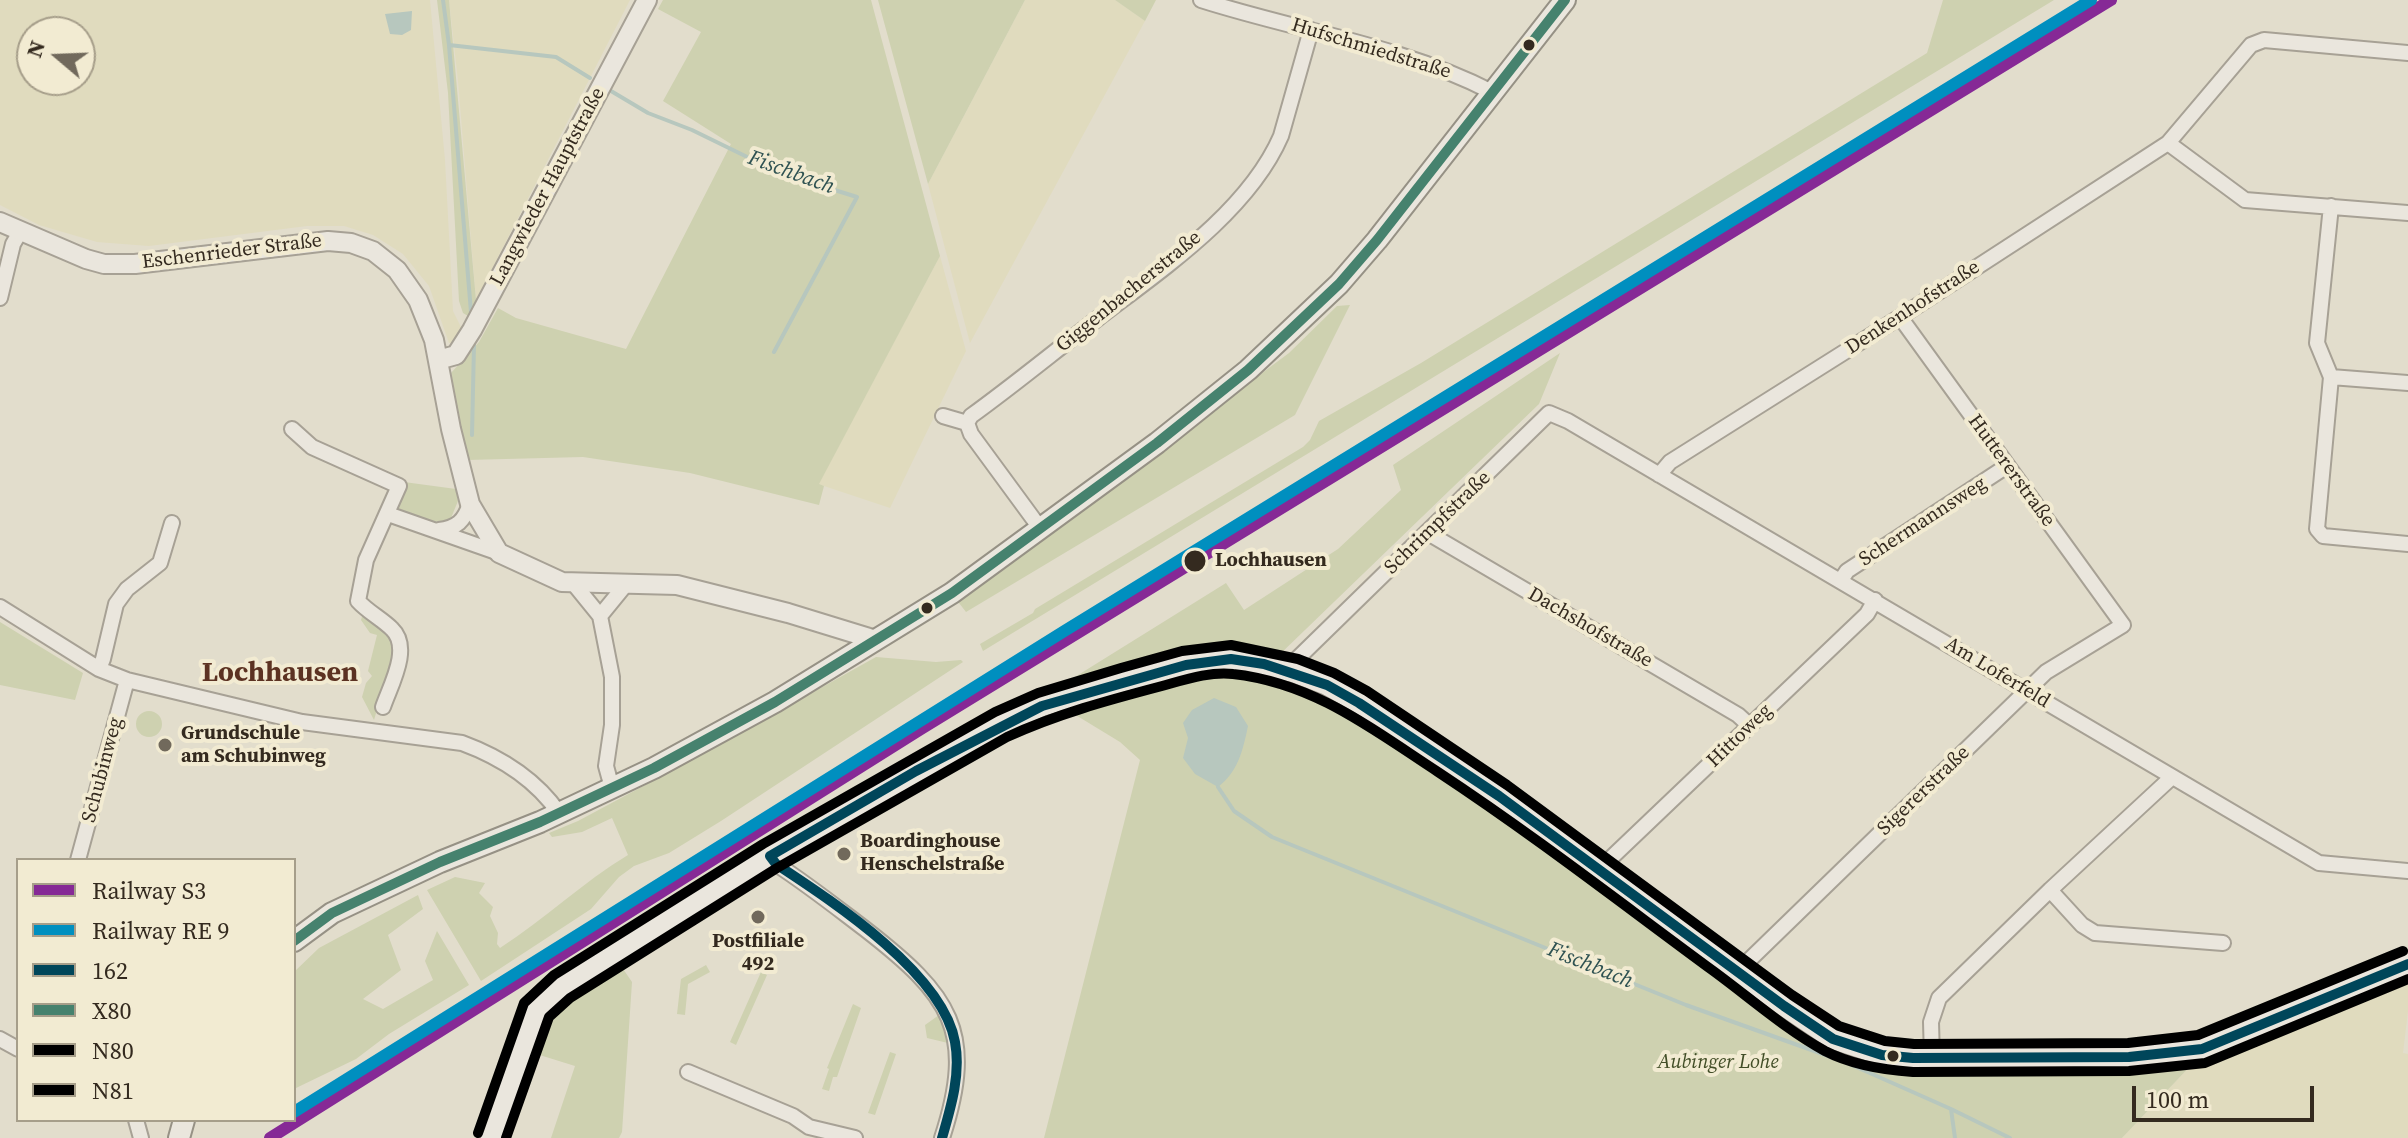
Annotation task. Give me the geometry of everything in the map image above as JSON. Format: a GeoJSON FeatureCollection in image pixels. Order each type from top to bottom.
{"type":"FeatureCollection","features":[{"type":"Feature","properties":{"kind":"main road"},"geometry":{"type":"LineString","coordinates":[[296,940],[346,907],[440,862],[559,813],[711,738],[836,666],[953,592],[1157,443],[1248,370],[1315,308],[1377,240],[1565,0]]}},
{"type":"Feature","properties":{"kind":"main road"},"geometry":{"type":"LineString","coordinates":[[491,1138],[537,1009],[561,987],[770,856],[1001,725],[1042,706],[1139,677],[1231,659],[1293,672],[1327,685],[1359,703],[1499,796],[1833,1039],[1882,1055],[1932,1058],[2129,1057],[2202,1049],[2408,964]]}},
{"type":"Feature","properties":{"kind":"street","name":"Langwieder Hauptstraße"},"geometry":{"type":"LineString","coordinates":[[438,360],[456,355],[472,330],[647,0]]}},
{"type":"Feature","properties":{"kind":"street","name":"Hufschmiedstraße"},"geometry":{"type":"LineString","coordinates":[[1201,0],[1389,51],[1447,70],[1492,92]]}},
{"type":"Feature","properties":{"kind":"street","name":"Giggenbacherstraße"},"geometry":{"type":"LineString","coordinates":[[967,423],[971,416],[1183,253],[1256,180],[1281,136],[1311,30]]}},
{"type":"Feature","properties":{"kind":"street","name":"Denkenhofstraße"},"geometry":{"type":"LineString","coordinates":[[1659,475],[1670,462],[2168,143],[2251,45],[2264,40],[2408,53]]}},
{"type":"Feature","properties":{"kind":"street"},"geometry":{"type":"LineString","coordinates":[[2168,143],[2245,200],[2408,213]]}},
{"type":"Feature","properties":{"kind":"street"},"geometry":{"type":"LineString","coordinates":[[2331,206],[2317,343],[2331,377],[2317,529],[2323,536],[2408,544]]}},
{"type":"Feature","properties":{"kind":"street","name":"Eschenrieder Straße"},"geometry":{"type":"LineString","coordinates":[[0,222],[104,264],[135,264],[328,241],[351,243],[373,251],[397,270],[418,300],[434,340],[470,504]]}},
{"type":"Feature","properties":{"kind":"street"},"geometry":{"type":"LineString","coordinates":[[0,298],[13,244],[20,232]]}},
{"type":"Feature","properties":{"kind":"street","name":"Huttererstraße"},"geometry":{"type":"LineString","coordinates":[[1900,317],[2123,625]]}},
{"type":"Feature","properties":{"kind":"street"},"geometry":{"type":"LineString","coordinates":[[2331,377],[2408,383]]}},
{"type":"Feature","properties":{"kind":"street","name":"Schrimpfstraße"},"geometry":{"type":"LineString","coordinates":[[1293,672],[1298,658],[1549,413],[1596,438]]}},
{"type":"Feature","properties":{"kind":"street"},"geometry":{"type":"LineString","coordinates":[[943,416],[967,423],[971,434],[1040,528]]}},
{"type":"Feature","properties":{"kind":"street"},"geometry":{"type":"LineString","coordinates":[[292,429],[312,447],[399,486],[366,560],[358,601],[401,640],[401,653],[383,707]]}},
{"type":"Feature","properties":{"kind":"street","name":"Am Loferfeld"},"geometry":{"type":"LineString","coordinates":[[1596,438],[2324,865],[2408,871]]}},
{"type":"Feature","properties":{"kind":"street","name":"Schermannsweg"},"geometry":{"type":"LineString","coordinates":[[1841,580],[1847,571],[2007,466]]}},
{"type":"Feature","properties":{"kind":"street"},"geometry":{"type":"LineString","coordinates":[[439,530],[453,528],[465,517],[470,504]]}},
{"type":"Feature","properties":{"kind":"street"},"geometry":{"type":"LineString","coordinates":[[470,504],[499,553]]}},
{"type":"Feature","properties":{"kind":"street"},"geometry":{"type":"LineString","coordinates":[[388,514],[499,553],[562,582],[677,585],[788,613],[876,640]]}},
{"type":"Feature","properties":{"kind":"street"},"geometry":{"type":"LineString","coordinates":[[99,669],[116,604],[127,589],[160,563],[172,523]]}},
{"type":"Feature","properties":{"kind":"street","name":"Dachshofstraße"},"geometry":{"type":"LineString","coordinates":[[1428,533],[1738,715],[1750,726]]}},
{"type":"Feature","properties":{"kind":"street"},"geometry":{"type":"LineString","coordinates":[[600,616],[627,583]]}},
{"type":"Feature","properties":{"kind":"street"},"geometry":{"type":"LineString","coordinates":[[574,584],[600,616],[612,677],[612,725],[606,766],[612,788]]}},
{"type":"Feature","properties":{"kind":"street","name":"Hittoweg"},"geometry":{"type":"LineString","coordinates":[[1603,870],[1611,858],[1867,614],[1875,600]]}},
{"type":"Feature","properties":{"kind":"street"},"geometry":{"type":"LineString","coordinates":[[0,607],[99,669],[127,680],[302,722],[462,743],[484,751],[534,783],[559,813]]}},
{"type":"Feature","properties":{"kind":"street","name":"Sigererstraße"},"geometry":{"type":"LineString","coordinates":[[1738,971],[2046,672],[2123,625]]}},
{"type":"Feature","properties":{"kind":"street"},"geometry":{"type":"LineString","coordinates":[[832,628],[840,640],[841,649],[836,666]]}},
{"type":"Feature","properties":{"kind":"street","name":"Schubinweg"},"geometry":{"type":"LineString","coordinates":[[79,858],[127,680]]}},
{"type":"Feature","properties":{"kind":"street"},"geometry":{"type":"LineString","coordinates":[[1932,1058],[1931,1022],[1939,998],[2172,777]]}},
{"type":"Feature","properties":{"kind":"street"},"geometry":{"type":"LineString","coordinates":[[770,856],[776,864],[879,940],[929,984],[945,1008],[956,1047],[958,1077],[942,1138]]}},
{"type":"Feature","properties":{"kind":"street"},"geometry":{"type":"LineString","coordinates":[[2050,890],[2082,925],[2095,933],[2223,943]]}},
{"type":"Feature","properties":{"kind":"street"},"geometry":{"type":"LineString","coordinates":[[688,1072],[793,1116],[809,1127],[855,1138]]}},
{"type":"Feature","properties":{"kind":"shaded area"},"geometry":{"type":"Polygon","coordinates":[[[0,0],[430,0],[445,160],[453,311],[461,327],[452,343],[449,343],[429,286],[403,254],[373,235],[344,226],[307,226],[149,246],[97,242],[39,225],[0,205],[0,0]]]}},
{"type":"Feature","properties":{"kind":"shaded area"},"geometry":{"type":"Polygon","coordinates":[[[449,0],[630,0],[476,300],[458,81],[449,0]]]}},
{"type":"Feature","properties":{"kind":"shaded area"},"geometry":{"type":"Polygon","coordinates":[[[1025,0],[1115,0],[1145,21],[970,343],[928,184],[1025,0]]]}},
{"type":"Feature","properties":{"kind":"shaded area"},"geometry":{"type":"Polygon","coordinates":[[[412,11],[411,30],[402,35],[390,34],[385,14],[412,11]]]}},
{"type":"Feature","properties":{"kind":"shaded area"},"geometry":{"type":"Polygon","coordinates":[[[940,256],[966,351],[890,508],[818,484],[940,256]]]}},
{"type":"Feature","properties":{"kind":"shaded area"},"geometry":{"type":"Polygon","coordinates":[[[1214,698],[1236,707],[1248,726],[1235,767],[1218,787],[1195,774],[1183,758],[1188,738],[1183,723],[1192,710],[1214,698]]]}},
{"type":"Feature","properties":{"kind":"shaded area"},"geometry":{"type":"Polygon","coordinates":[[[2408,978],[2403,1053],[2408,1054],[2408,1138],[2122,1138],[2197,1059],[2408,978]]]}},
{"type":"Feature","properties":{"kind":"green space"},"geometry":{"type":"Polygon","coordinates":[[[437,0],[449,0],[476,300],[468,316],[463,313],[459,301],[448,93],[437,0]]]}},
{"type":"Feature","properties":{"kind":"green space"},"geometry":{"type":"Polygon","coordinates":[[[663,0],[871,0],[940,256],[819,484],[824,486],[819,505],[690,473],[583,457],[467,460],[451,373],[479,342],[498,308],[516,318],[626,349],[731,144],[663,101],[701,32],[658,9],[663,0]]]}},
{"type":"Feature","properties":{"kind":"green space"},"geometry":{"type":"Polygon","coordinates":[[[878,0],[1025,0],[928,184],[878,0]]]}},
{"type":"Feature","properties":{"kind":"green space"},"geometry":{"type":"Polygon","coordinates":[[[1115,0],[1156,0],[1145,21],[1115,0]]]}},
{"type":"Feature","properties":{"kind":"green space"},"geometry":{"type":"Polygon","coordinates":[[[1943,0],[2054,0],[983,651],[980,644],[1303,447],[1319,421],[1421,363],[1927,53],[1943,0]]]}},
{"type":"Feature","properties":{"kind":"green space"},"geometry":{"type":"Polygon","coordinates":[[[1350,305],[1295,415],[966,612],[959,603],[961,597],[1289,353],[1337,306],[1350,305]]]}},
{"type":"Feature","properties":{"kind":"green space"},"geometry":{"type":"Polygon","coordinates":[[[1560,353],[1539,404],[1276,658],[1229,654],[1169,659],[1062,685],[1226,583],[1244,610],[1338,549],[1401,490],[1393,465],[1560,353]]]}},
{"type":"Feature","properties":{"kind":"green space"},"geometry":{"type":"Polygon","coordinates":[[[404,482],[456,489],[458,501],[451,518],[440,524],[394,511],[404,482]]]}},
{"type":"Feature","properties":{"kind":"green space"},"geometry":{"type":"Polygon","coordinates":[[[364,610],[395,639],[395,650],[374,720],[362,697],[366,683],[372,676],[368,671],[377,635],[370,633],[361,620],[364,610]]]}},
{"type":"Feature","properties":{"kind":"green space"},"geometry":{"type":"Polygon","coordinates":[[[0,622],[83,673],[75,700],[0,685],[0,622]]]}},
{"type":"Feature","properties":{"kind":"green space"},"geometry":{"type":"Polygon","coordinates":[[[876,657],[963,662],[721,821],[669,853],[634,866],[619,877],[591,909],[481,981],[427,890],[455,877],[485,883],[479,893],[493,907],[490,916],[498,933],[497,944],[500,948],[628,855],[612,818],[582,832],[552,837],[549,833],[578,821],[690,761],[876,657]]]}},
{"type":"Feature","properties":{"kind":"green space","name":"Aubinger Lohe"},"geometry":{"type":"Polygon","coordinates":[[[1227,668],[1300,683],[1678,937],[1823,1049],[1880,1064],[2197,1059],[2122,1138],[1044,1138],[1140,760],[1120,742],[1074,714],[1029,730],[1021,723],[1143,684],[1227,668]]]}},
{"type":"Feature","properties":{"kind":"green space"},"geometry":{"type":"Polygon","coordinates":[[[149,711],[158,715],[162,724],[158,733],[149,737],[140,733],[136,724],[140,715],[149,711]]]}},
{"type":"Feature","properties":{"kind":"green space"},"geometry":{"type":"Polygon","coordinates":[[[418,895],[423,909],[388,935],[401,970],[363,999],[383,1009],[433,980],[425,961],[437,931],[469,985],[389,1034],[356,1059],[296,1088],[296,970],[319,948],[418,895]]]}},
{"type":"Feature","properties":{"kind":"green space"},"geometry":{"type":"Polygon","coordinates":[[[617,960],[632,982],[622,1132],[619,1138],[551,1138],[575,1066],[530,1052],[543,1013],[565,994],[617,960]]]}},
{"type":"Feature","properties":{"kind":"green space"},"geometry":{"type":"Polygon","coordinates":[[[706,965],[710,972],[688,984],[685,1015],[677,1014],[681,979],[706,965]]]}},
{"type":"Feature","properties":{"kind":"green space"},"geometry":{"type":"Polygon","coordinates":[[[761,972],[767,975],[736,1045],[730,1042],[761,972]]]}},
{"type":"Feature","properties":{"kind":"green space"},"geometry":{"type":"Polygon","coordinates":[[[853,1004],[861,1008],[837,1077],[833,1077],[829,1091],[822,1089],[827,1068],[853,1004]]]}},
{"type":"Feature","properties":{"kind":"green space"},"geometry":{"type":"Polygon","coordinates":[[[939,1015],[948,1043],[927,1038],[925,1025],[939,1015]]]}},
{"type":"Feature","properties":{"kind":"green space"},"geometry":{"type":"Polygon","coordinates":[[[890,1052],[896,1054],[875,1115],[868,1113],[890,1052]]]}},
{"type":"Feature","properties":{"kind":"waterway","name":"Fischbach"},"geometry":{"type":"LineString","coordinates":[[443,0],[471,312]]}},
{"type":"Feature","properties":{"kind":"waterway"},"geometry":{"type":"LineString","coordinates":[[449,45],[556,57],[590,78]]}},
{"type":"Feature","properties":{"kind":"waterway","name":"Fischbach"},"geometry":{"type":"LineString","coordinates":[[611,91],[648,113],[692,130],[780,173],[857,197],[774,352]]}},
{"type":"Feature","properties":{"kind":"waterway","name":"Fischbach"},"geometry":{"type":"LineString","coordinates":[[472,435],[474,345]]}},
{"type":"Feature","properties":{"kind":"waterway","name":"Fischbach"},"geometry":{"type":"LineString","coordinates":[[1218,787],[1234,811],[1272,837],[1686,1005],[1845,1062],[1951,1109],[1955,1138]]}},
{"type":"Feature","properties":{"kind":"waterway"},"geometry":{"type":"LineString","coordinates":[[1951,1109],[2010,1138]]}},
{"type":"Feature","properties":{"kind":"rail line","name":"S3"},"geometry":{"type":"LineString","coordinates":[[296,1122],[921,729],[2111,0]]}},
{"type":"Feature","properties":{"kind":"rail line","name":"S3"},"geometry":{"type":"LineString","coordinates":[[270,1138],[295,1122]]}},
{"type":"Feature","properties":{"kind":"transit line","name":"X80"},"geometry":{"type":"LineString","coordinates":[[296,940],[332,913],[440,862],[540,822],[654,768],[775,702],[952,593],[1157,443],[1248,370],[1339,284],[1565,0]]}},
{"type":"Feature","properties":{"kind":"transit line"},"geometry":{"type":"LineString","coordinates":[[296,1111],[1066,630],[2091,0]]}},
{"type":"Feature","properties":{"kind":"transit line","name":"N81"},"geometry":{"type":"LineString","coordinates":[[478,1133],[524,1003],[554,975],[763,844],[995,712],[1038,693],[1121,668],[1182,651],[1231,645],[1298,659],[1334,673],[1367,691],[1507,785],[1792,995],[1839,1026],[1885,1041],[1914,1044],[2128,1043],[2198,1035],[2403,951]]}},
{"type":"Feature","properties":{"kind":"transit line","name":"162"},"geometry":{"type":"LineString","coordinates":[[770,856],[916,771],[1042,706],[1186,665],[1231,659],[1264,664],[1327,685],[1359,703],[1499,796],[1833,1039],[1882,1055],[1913,1058],[2129,1057],[2202,1049],[2408,964]]}},
{"type":"Feature","properties":{"kind":"transit line","name":"N80"},"geometry":{"type":"LineString","coordinates":[[506,1138],[549,1017],[570,998],[777,868],[1007,737],[1103,702],[1216,674],[1262,679],[1290,687],[1365,724],[1542,844],[1796,1033],[1835,1056],[1857,1063],[1913,1072],[2129,1071],[2205,1063],[2408,979]]}},
{"type":"Feature","properties":{"kind":"transit line","name":"162"},"geometry":{"type":"LineString","coordinates":[[770,856],[776,864],[882,941],[930,990],[946,1016],[955,1042],[957,1066],[952,1102],[942,1138]]}},
{"type":"Feature","properties":{"kind":"place","name":"Lochhausen"},"geometry":{"type":"Point","coordinates":[1195,561]}},
{"type":"Feature","properties":{"kind":"place","name":"Grundschule am Schubinweg"},"geometry":{"type":"Point","coordinates":[165,745]}},
{"type":"Feature","properties":{"kind":"place","name":"Boardinghouse Henschelstraße"},"geometry":{"type":"Point","coordinates":[844,854]}},
{"type":"Feature","properties":{"kind":"place","name":"Postfiliale 492"},"geometry":{"type":"Point","coordinates":[758,917]}},
{"type":"Feature","properties":{"kind":"district","name":"Lochhausen"},"geometry":{"type":"Point","coordinates":[280,674]}}]}
